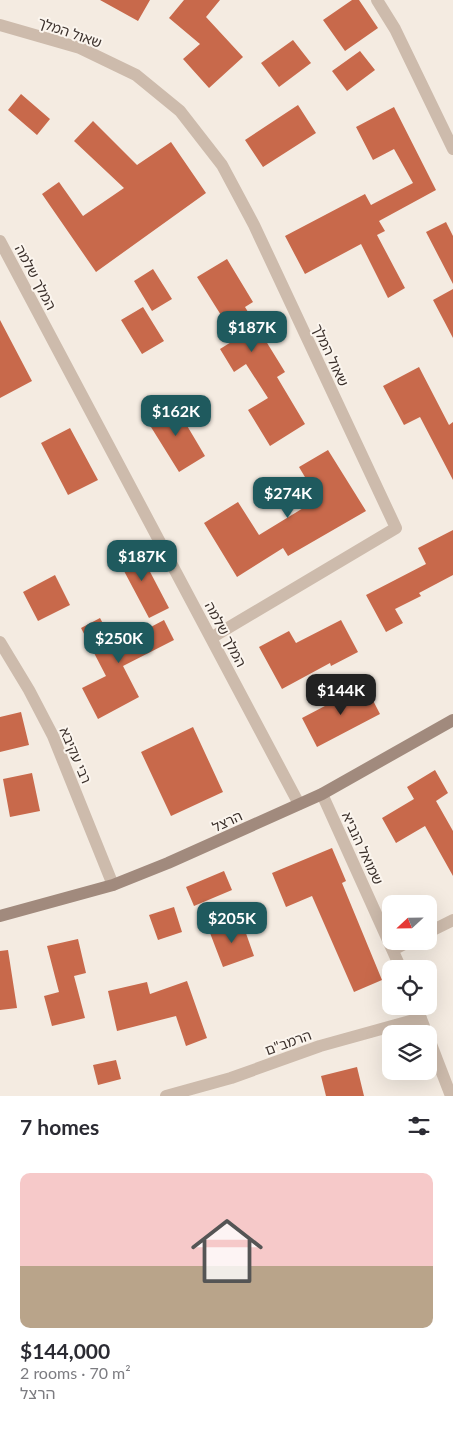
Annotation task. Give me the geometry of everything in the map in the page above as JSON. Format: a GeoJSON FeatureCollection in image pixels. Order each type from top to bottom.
{"type":"FeatureCollection","features":[{"type":"Feature","properties":{"kind":"street"},"geometry":{"type":"LineString","coordinates":[[377,0],[395,29],[453,149]]}},
{"type":"Feature","properties":{"kind":"street","name":"שאול המלך"},"geometry":{"type":"LineString","coordinates":[[0,25],[80,48],[136,75],[180,111],[222,165],[254,225],[396,528],[211,638]]}},
{"type":"Feature","properties":{"kind":"street","name":"המלך שלמה"},"geometry":{"type":"LineString","coordinates":[[0,240],[299,804]]}},
{"type":"Feature","properties":{"kind":"street","name":"רבי עקיבא"},"geometry":{"type":"LineString","coordinates":[[0,642],[29,690],[53,736],[113,885]]}},
{"type":"Feature","properties":{"kind":"street","name":"הרצל"},"geometry":{"type":"LineString","coordinates":[[0,916],[113,885],[195,852],[322,794],[453,720]]}},
{"type":"Feature","properties":{"kind":"street","name":"שמואל הנביא"},"geometry":{"type":"LineString","coordinates":[[322,794],[382,926]]}},
{"type":"Feature","properties":{"kind":"street"},"geometry":{"type":"LineString","coordinates":[[438,928],[453,920]]}},
{"type":"Feature","properties":{"kind":"street","name":"שמואל הנביא"},"geometry":{"type":"LineString","coordinates":[[393,950],[397,960]]}},
{"type":"Feature","properties":{"kind":"street","name":"הרמב\"ם"},"geometry":{"type":"LineString","coordinates":[[166,1096],[231,1078],[409,1015]]}},
{"type":"Feature","properties":{"kind":"street"},"geometry":{"type":"LineString","coordinates":[[437,1060],[451,1096]]}},
{"type":"Feature","properties":{"kind":"building"},"geometry":{"type":"Polygon","coordinates":[[[100,0],[150,0],[138,21],[100,0]]]}},
{"type":"Feature","properties":{"kind":"building"},"geometry":{"type":"Polygon","coordinates":[[[184,0],[220,0],[206,17],[243,57],[209,88],[183,59],[200,44],[169,18],[184,0]]]}},
{"type":"Feature","properties":{"kind":"building"},"geometry":{"type":"Polygon","coordinates":[[[352,0],[359,0],[378,28],[345,51],[323,20],[352,0]]]}},
{"type":"Feature","properties":{"kind":"building"},"geometry":{"type":"Polygon","coordinates":[[[293,40],[311,63],[279,87],[261,63],[293,40]]]}},
{"type":"Feature","properties":{"kind":"building"},"geometry":{"type":"Polygon","coordinates":[[[360,51],[375,70],[347,91],[332,71],[360,51]]]}},
{"type":"Feature","properties":{"kind":"building"},"geometry":{"type":"Polygon","coordinates":[[[21,94],[50,119],[37,135],[8,110],[21,94]]]}},
{"type":"Feature","properties":{"kind":"building"},"geometry":{"type":"Polygon","coordinates":[[[298,105],[316,133],[263,167],[245,140],[298,105]]]}},
{"type":"Feature","properties":{"kind":"building"},"geometry":{"type":"Polygon","coordinates":[[[394,107],[436,190],[379,221],[385,231],[377,235],[405,288],[388,298],[361,244],[305,274],[285,236],[365,194],[371,205],[413,183],[394,149],[373,160],[356,127],[394,107]]]}},
{"type":"Feature","properties":{"kind":"building"},"geometry":{"type":"Polygon","coordinates":[[[93,121],[137,165],[171,142],[206,193],[96,272],[42,194],[59,182],[83,216],[124,188],[74,141],[93,121]]]}},
{"type":"Feature","properties":{"kind":"building"},"geometry":{"type":"Polygon","coordinates":[[[446,222],[453,236],[453,284],[426,232],[446,222]]]}},
{"type":"Feature","properties":{"kind":"building"},"geometry":{"type":"Polygon","coordinates":[[[227,259],[253,302],[245,307],[285,372],[277,377],[305,424],[270,446],[248,410],[268,398],[246,364],[234,372],[220,349],[236,339],[197,277],[227,259]]]}},
{"type":"Feature","properties":{"kind":"building"},"geometry":{"type":"Polygon","coordinates":[[[153,269],[172,299],[152,311],[134,281],[153,269]]]}},
{"type":"Feature","properties":{"kind":"building"},"geometry":{"type":"Polygon","coordinates":[[[453,289],[453,338],[433,300],[453,289]]]}},
{"type":"Feature","properties":{"kind":"building"},"geometry":{"type":"Polygon","coordinates":[[[143,307],[164,341],[142,354],[121,320],[143,307]]]}},
{"type":"Feature","properties":{"kind":"building"},"geometry":{"type":"Polygon","coordinates":[[[0,320],[32,381],[0,398],[0,320]]]}},
{"type":"Feature","properties":{"kind":"building"},"geometry":{"type":"Polygon","coordinates":[[[419,367],[449,425],[453,422],[453,480],[420,417],[404,425],[383,386],[419,367]]]}},
{"type":"Feature","properties":{"kind":"building"},"geometry":{"type":"Polygon","coordinates":[[[173,402],[205,456],[179,472],[146,419],[173,402]]]}},
{"type":"Feature","properties":{"kind":"building"},"geometry":{"type":"Polygon","coordinates":[[[70,428],[98,480],[68,495],[41,443],[70,428]]]}},
{"type":"Feature","properties":{"kind":"building"},"geometry":{"type":"Polygon","coordinates":[[[328,450],[366,511],[288,556],[283,548],[237,577],[204,523],[238,502],[259,535],[318,499],[299,467],[328,450]]]}},
{"type":"Feature","properties":{"kind":"building"},"geometry":{"type":"Polygon","coordinates":[[[453,530],[453,575],[419,593],[421,596],[395,609],[403,623],[386,632],[366,595],[426,564],[418,548],[453,530]]]}},
{"type":"Feature","properties":{"kind":"building"},"geometry":{"type":"Polygon","coordinates":[[[136,545],[169,608],[149,618],[116,556],[136,545]]]}},
{"type":"Feature","properties":{"kind":"building"},"geometry":{"type":"Polygon","coordinates":[[[55,575],[70,605],[38,621],[23,592],[55,575]]]}},
{"type":"Feature","properties":{"kind":"building"},"geometry":{"type":"Polygon","coordinates":[[[100,618],[115,646],[164,620],[174,640],[123,666],[139,697],[98,719],[82,688],[106,676],[81,628],[100,618]]]}},
{"type":"Feature","properties":{"kind":"building"},"geometry":{"type":"Polygon","coordinates":[[[341,620],[358,652],[331,666],[330,663],[282,689],[259,647],[289,631],[296,643],[341,620]]]}},
{"type":"Feature","properties":{"kind":"building"},"geometry":{"type":"Polygon","coordinates":[[[365,685],[380,714],[317,747],[302,718],[365,685]]]}},
{"type":"Feature","properties":{"kind":"building"},"geometry":{"type":"Polygon","coordinates":[[[21,712],[29,745],[0,752],[0,717],[21,712]]]}},
{"type":"Feature","properties":{"kind":"building"},"geometry":{"type":"Polygon","coordinates":[[[193,727],[223,792],[171,816],[141,752],[193,727]]]}},
{"type":"Feature","properties":{"kind":"building"},"geometry":{"type":"Polygon","coordinates":[[[435,770],[448,793],[436,801],[453,831],[453,876],[425,826],[396,843],[382,818],[414,799],[407,787],[435,770]]]}},
{"type":"Feature","properties":{"kind":"building"},"geometry":{"type":"Polygon","coordinates":[[[32,773],[40,811],[10,817],[3,779],[32,773]]]}},
{"type":"Feature","properties":{"kind":"building"},"geometry":{"type":"Polygon","coordinates":[[[332,848],[346,881],[342,883],[382,980],[354,992],[312,896],[286,907],[272,873],[332,848]]]}},
{"type":"Feature","properties":{"kind":"building"},"geometry":{"type":"Polygon","coordinates":[[[224,871],[232,890],[194,906],[186,887],[224,871]]]}},
{"type":"Feature","properties":{"kind":"building"},"geometry":{"type":"Polygon","coordinates":[[[174,907],[182,932],[158,940],[149,915],[174,907]]]}},
{"type":"Feature","properties":{"kind":"building"},"geometry":{"type":"Polygon","coordinates":[[[242,922],[254,956],[223,967],[210,933],[242,922]]]}},
{"type":"Feature","properties":{"kind":"building"},"geometry":{"type":"Polygon","coordinates":[[[78,939],[86,973],[74,976],[85,1018],[52,1026],[44,996],[59,992],[47,946],[78,939]]]}},
{"type":"Feature","properties":{"kind":"building"},"geometry":{"type":"Polygon","coordinates":[[[8,950],[17,1008],[0,1010],[0,951],[8,950]]]}},
{"type":"Feature","properties":{"kind":"building"},"geometry":{"type":"Polygon","coordinates":[[[187,981],[207,1038],[186,1046],[176,1016],[117,1031],[108,991],[147,982],[150,994],[187,981]]]}},
{"type":"Feature","properties":{"kind":"building"},"geometry":{"type":"Polygon","coordinates":[[[116,1060],[121,1079],[98,1085],[93,1065],[116,1060]]]}},
{"type":"Feature","properties":{"kind":"building"},"geometry":{"type":"Polygon","coordinates":[[[357,1067],[364,1096],[326,1096],[321,1076],[357,1067]]]}}]}
